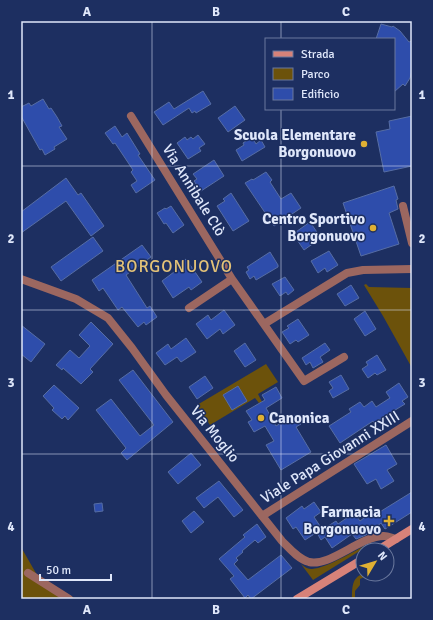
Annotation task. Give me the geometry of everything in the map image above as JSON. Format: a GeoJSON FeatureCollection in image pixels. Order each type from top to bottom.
{"type":"FeatureCollection","features":[{"type":"Feature","properties":{"kind":"main road"},"geometry":{"type":"LineString","coordinates":[[391,542],[412,529]]}},
{"type":"Feature","properties":{"kind":"main road"},"geometry":{"type":"LineString","coordinates":[[297,599],[355,564]]}},
{"type":"Feature","properties":{"kind":"street","name":"Via Annibale Clò"},"geometry":{"type":"LineString","coordinates":[[132,116],[232,278],[304,381],[344,357]]}},
{"type":"Feature","properties":{"kind":"street"},"geometry":{"type":"LineString","coordinates":[[403,206],[412,243]]}},
{"type":"Feature","properties":{"kind":"street"},"geometry":{"type":"LineString","coordinates":[[264,324],[347,273],[363,270],[412,269]]}},
{"type":"Feature","properties":{"kind":"street"},"geometry":{"type":"LineString","coordinates":[[189,308],[232,278]]}},
{"type":"Feature","properties":{"kind":"street","name":"Via Moglio"},"geometry":{"type":"LineString","coordinates":[[21,279],[76,299],[108,318],[166,395],[262,516],[294,553],[308,562],[320,562],[373,538],[385,536],[396,539]]}},
{"type":"Feature","properties":{"kind":"street","name":"Viale Papa Giovanni XXIII"},"geometry":{"type":"LineString","coordinates":[[262,516],[412,422]]}},
{"type":"Feature","properties":{"kind":"street"},"geometry":{"type":"LineString","coordinates":[[28,573],[70,599]]}},
{"type":"Feature","properties":{"kind":"green space"},"geometry":{"type":"Polygon","coordinates":[[[366,284],[369,287],[412,288],[412,368],[364,285],[366,284]]]}},
{"type":"Feature","properties":{"kind":"green space"},"geometry":{"type":"Polygon","coordinates":[[[266,364],[278,382],[258,394],[262,402],[259,403],[255,398],[210,425],[197,405],[266,364]]]}},
{"type":"Feature","properties":{"kind":"green space"},"geometry":{"type":"Polygon","coordinates":[[[21,547],[37,575],[76,599],[21,599],[21,547]]]}},
{"type":"Feature","properties":{"kind":"green space"},"geometry":{"type":"Polygon","coordinates":[[[355,551],[355,554],[313,580],[301,564],[309,569],[312,569],[325,566],[355,551]]]}},
{"type":"Feature","properties":{"kind":"green space"},"geometry":{"type":"Polygon","coordinates":[[[355,580],[355,582],[360,582],[360,585],[355,591],[355,599],[352,599],[353,584],[355,580]]]}},
{"type":"Feature","properties":{"kind":"building"},"geometry":{"type":"Polygon","coordinates":[[[381,24],[393,26],[400,31],[409,42],[412,41],[412,70],[410,78],[405,86],[403,84],[395,91],[395,38],[376,38],[381,24]]]}},
{"type":"Feature","properties":{"kind":"building"},"geometry":{"type":"Polygon","coordinates":[[[203,91],[211,104],[196,113],[195,111],[192,113],[189,108],[163,125],[154,112],[169,102],[174,109],[203,91]]]}},
{"type":"Feature","properties":{"kind":"building"},"geometry":{"type":"Polygon","coordinates":[[[43,99],[49,109],[51,108],[57,117],[62,126],[59,127],[67,139],[45,155],[42,149],[40,150],[21,116],[21,107],[29,103],[31,106],[43,99]]]}},
{"type":"Feature","properties":{"kind":"building"},"geometry":{"type":"Polygon","coordinates":[[[235,106],[245,120],[228,132],[218,118],[235,106]]]}},
{"type":"Feature","properties":{"kind":"building"},"geometry":{"type":"Polygon","coordinates":[[[412,116],[412,166],[384,172],[376,132],[390,129],[389,121],[412,116]]]}},
{"type":"Feature","properties":{"kind":"building"},"geometry":{"type":"Polygon","coordinates":[[[115,126],[122,137],[127,133],[140,154],[138,155],[155,180],[136,193],[131,185],[137,181],[131,172],[133,170],[115,143],[113,144],[105,133],[115,126]]]}},
{"type":"Feature","properties":{"kind":"building"},"geometry":{"type":"Polygon","coordinates":[[[198,135],[205,144],[199,148],[201,151],[188,159],[177,143],[185,137],[187,140],[191,137],[193,139],[198,135]]]}},
{"type":"Feature","properties":{"kind":"building"},"geometry":{"type":"Polygon","coordinates":[[[252,137],[256,144],[261,140],[265,147],[242,161],[236,150],[252,137]]]}},
{"type":"Feature","properties":{"kind":"building"},"geometry":{"type":"Polygon","coordinates":[[[214,160],[224,176],[201,191],[194,181],[197,179],[193,174],[214,160]]]}},
{"type":"Feature","properties":{"kind":"building"},"geometry":{"type":"Polygon","coordinates":[[[266,172],[272,180],[270,182],[281,199],[291,193],[301,208],[274,226],[245,183],[266,172]]]}},
{"type":"Feature","properties":{"kind":"building"},"geometry":{"type":"Polygon","coordinates":[[[66,178],[78,195],[81,193],[104,226],[91,236],[66,201],[21,233],[21,212],[66,178]]]}},
{"type":"Feature","properties":{"kind":"building","name":"Centro Sportivo Borgonuovo"},"geometry":{"type":"Polygon","coordinates":[[[394,186],[398,199],[396,200],[398,209],[389,213],[399,244],[361,256],[343,203],[394,186]]]}},
{"type":"Feature","properties":{"kind":"building"},"geometry":{"type":"Polygon","coordinates":[[[231,193],[249,221],[233,231],[217,206],[225,201],[223,199],[231,193]]]}},
{"type":"Feature","properties":{"kind":"building"},"geometry":{"type":"Polygon","coordinates":[[[171,206],[184,225],[173,233],[166,223],[164,224],[157,213],[171,206]]]}},
{"type":"Feature","properties":{"kind":"building"},"geometry":{"type":"Polygon","coordinates":[[[310,222],[321,238],[304,250],[293,234],[310,222]]]}},
{"type":"Feature","properties":{"kind":"building"},"geometry":{"type":"Polygon","coordinates":[[[93,237],[103,251],[61,281],[51,267],[93,237]]]}},
{"type":"Feature","properties":{"kind":"building"},"geometry":{"type":"Polygon","coordinates":[[[142,245],[151,257],[126,275],[147,308],[150,306],[157,317],[146,325],[144,322],[138,327],[122,307],[118,310],[103,288],[99,291],[92,280],[142,245]]]}},
{"type":"Feature","properties":{"kind":"building"},"geometry":{"type":"Polygon","coordinates":[[[329,251],[338,265],[327,272],[325,268],[318,273],[311,261],[329,251]]]}},
{"type":"Feature","properties":{"kind":"building"},"geometry":{"type":"Polygon","coordinates":[[[270,252],[278,267],[256,280],[254,276],[250,279],[246,272],[249,270],[247,267],[270,252]]]}},
{"type":"Feature","properties":{"kind":"building"},"geometry":{"type":"Polygon","coordinates":[[[186,259],[202,282],[191,290],[189,287],[173,298],[162,281],[178,269],[176,267],[186,259]]]}},
{"type":"Feature","properties":{"kind":"building"},"geometry":{"type":"Polygon","coordinates":[[[285,277],[294,290],[288,295],[286,292],[280,296],[272,284],[285,277]]]}},
{"type":"Feature","properties":{"kind":"building"},"geometry":{"type":"Polygon","coordinates":[[[351,285],[359,298],[345,306],[337,294],[351,285]]]}},
{"type":"Feature","properties":{"kind":"building"},"geometry":{"type":"Polygon","coordinates":[[[224,310],[235,325],[223,334],[220,329],[207,339],[196,324],[208,315],[211,320],[224,310]]]}},
{"type":"Feature","properties":{"kind":"building"},"geometry":{"type":"Polygon","coordinates":[[[365,311],[376,329],[365,336],[354,319],[365,311]]]}},
{"type":"Feature","properties":{"kind":"building"},"geometry":{"type":"Polygon","coordinates":[[[298,319],[309,335],[298,342],[296,340],[290,344],[282,332],[289,328],[287,326],[298,319]]]}},
{"type":"Feature","properties":{"kind":"building"},"geometry":{"type":"Polygon","coordinates":[[[91,322],[113,344],[90,369],[93,372],[81,384],[63,368],[62,370],[56,365],[70,350],[79,358],[90,346],[79,335],[91,322]]]}},
{"type":"Feature","properties":{"kind":"building"},"geometry":{"type":"Polygon","coordinates":[[[21,325],[45,344],[31,362],[21,354],[21,325]]]}},
{"type":"Feature","properties":{"kind":"building"},"geometry":{"type":"Polygon","coordinates":[[[186,338],[196,352],[181,362],[177,357],[165,365],[156,353],[168,344],[171,349],[186,338]]]}},
{"type":"Feature","properties":{"kind":"building"},"geometry":{"type":"Polygon","coordinates":[[[245,343],[256,360],[245,367],[234,351],[245,343]]]}},
{"type":"Feature","properties":{"kind":"building"},"geometry":{"type":"Polygon","coordinates":[[[325,343],[330,350],[320,357],[323,362],[313,368],[310,362],[306,365],[302,358],[325,343]]]}},
{"type":"Feature","properties":{"kind":"building"},"geometry":{"type":"Polygon","coordinates":[[[377,355],[386,370],[377,375],[375,373],[368,378],[362,369],[368,365],[366,362],[377,355]]]}},
{"type":"Feature","properties":{"kind":"building"},"geometry":{"type":"Polygon","coordinates":[[[133,370],[173,422],[127,460],[121,453],[126,448],[96,410],[111,399],[140,436],[154,425],[119,380],[133,370]]]}},
{"type":"Feature","properties":{"kind":"building"},"geometry":{"type":"Polygon","coordinates":[[[341,375],[349,389],[333,398],[329,391],[333,388],[329,382],[341,375]]]}},
{"type":"Feature","properties":{"kind":"building"},"geometry":{"type":"Polygon","coordinates":[[[205,376],[213,388],[197,399],[189,387],[205,376]]]}},
{"type":"Feature","properties":{"kind":"building"},"geometry":{"type":"Polygon","coordinates":[[[399,383],[408,397],[402,401],[405,404],[374,423],[373,421],[340,443],[329,426],[351,412],[349,409],[360,402],[364,407],[372,401],[376,407],[390,398],[386,392],[399,383]]]}},
{"type":"Feature","properties":{"kind":"building"},"geometry":{"type":"Polygon","coordinates":[[[54,385],[79,408],[68,420],[65,416],[62,419],[52,410],[54,408],[43,396],[54,385]]]}},
{"type":"Feature","properties":{"kind":"building"},"geometry":{"type":"Polygon","coordinates":[[[238,386],[247,401],[232,410],[223,395],[238,386]]]}},
{"type":"Feature","properties":{"kind":"building"},"geometry":{"type":"Polygon","coordinates":[[[276,387],[282,398],[266,408],[276,426],[295,415],[301,424],[296,427],[311,452],[281,470],[266,445],[274,441],[265,426],[254,432],[248,422],[252,420],[246,411],[265,400],[262,395],[276,387]]]}},
{"type":"Feature","properties":{"kind":"building"},"geometry":{"type":"Polygon","coordinates":[[[386,445],[397,464],[387,470],[394,481],[381,489],[376,479],[367,484],[354,464],[386,445]]]}},
{"type":"Feature","properties":{"kind":"building"},"geometry":{"type":"Polygon","coordinates":[[[191,453],[201,465],[178,484],[168,472],[191,453]]]}},
{"type":"Feature","properties":{"kind":"building"},"geometry":{"type":"Polygon","coordinates":[[[219,481],[243,510],[234,517],[218,497],[204,508],[196,498],[219,481]]]}},
{"type":"Feature","properties":{"kind":"building"},"geometry":{"type":"Polygon","coordinates":[[[412,492],[412,512],[385,529],[381,523],[366,535],[356,539],[352,534],[332,548],[325,537],[321,540],[317,533],[336,521],[338,524],[354,513],[360,521],[368,515],[370,518],[412,492]]]}},
{"type":"Feature","properties":{"kind":"building"},"geometry":{"type":"Polygon","coordinates":[[[314,502],[321,512],[314,517],[322,529],[305,540],[296,527],[293,529],[286,518],[302,506],[304,509],[314,502]]]}},
{"type":"Feature","properties":{"kind":"building"},"geometry":{"type":"Polygon","coordinates":[[[102,503],[103,511],[95,512],[94,504],[102,503]]]}},
{"type":"Feature","properties":{"kind":"building"},"geometry":{"type":"Polygon","coordinates":[[[194,511],[204,522],[191,533],[182,521],[194,511]]]}},
{"type":"Feature","properties":{"kind":"building"},"geometry":{"type":"Polygon","coordinates":[[[257,524],[266,537],[258,543],[255,540],[242,551],[243,552],[236,558],[238,560],[234,564],[248,580],[281,555],[292,568],[251,599],[248,595],[245,598],[230,579],[234,576],[219,559],[245,537],[243,535],[257,524]]]}},
{"type":"Feature","properties":{"kind":"place","name":"Scuola Elementare Borgonuovo"},"geometry":{"type":"Point","coordinates":[364,144]}},
{"type":"Feature","properties":{"kind":"place","name":"Centro Sportivo Borgonuovo"},"geometry":{"type":"Point","coordinates":[373,228]}},
{"type":"Feature","properties":{"kind":"place","name":"Canonica"},"geometry":{"type":"Point","coordinates":[261,418]}},
{"type":"Feature","properties":{"kind":"place","name":"Farmacia Borgonuovo"},"geometry":{"type":"Point","coordinates":[389,521]}},
{"type":"Feature","properties":{"kind":"district","name":"BORGONUOVO"},"geometry":{"type":"Point","coordinates":[174,266]}}]}
